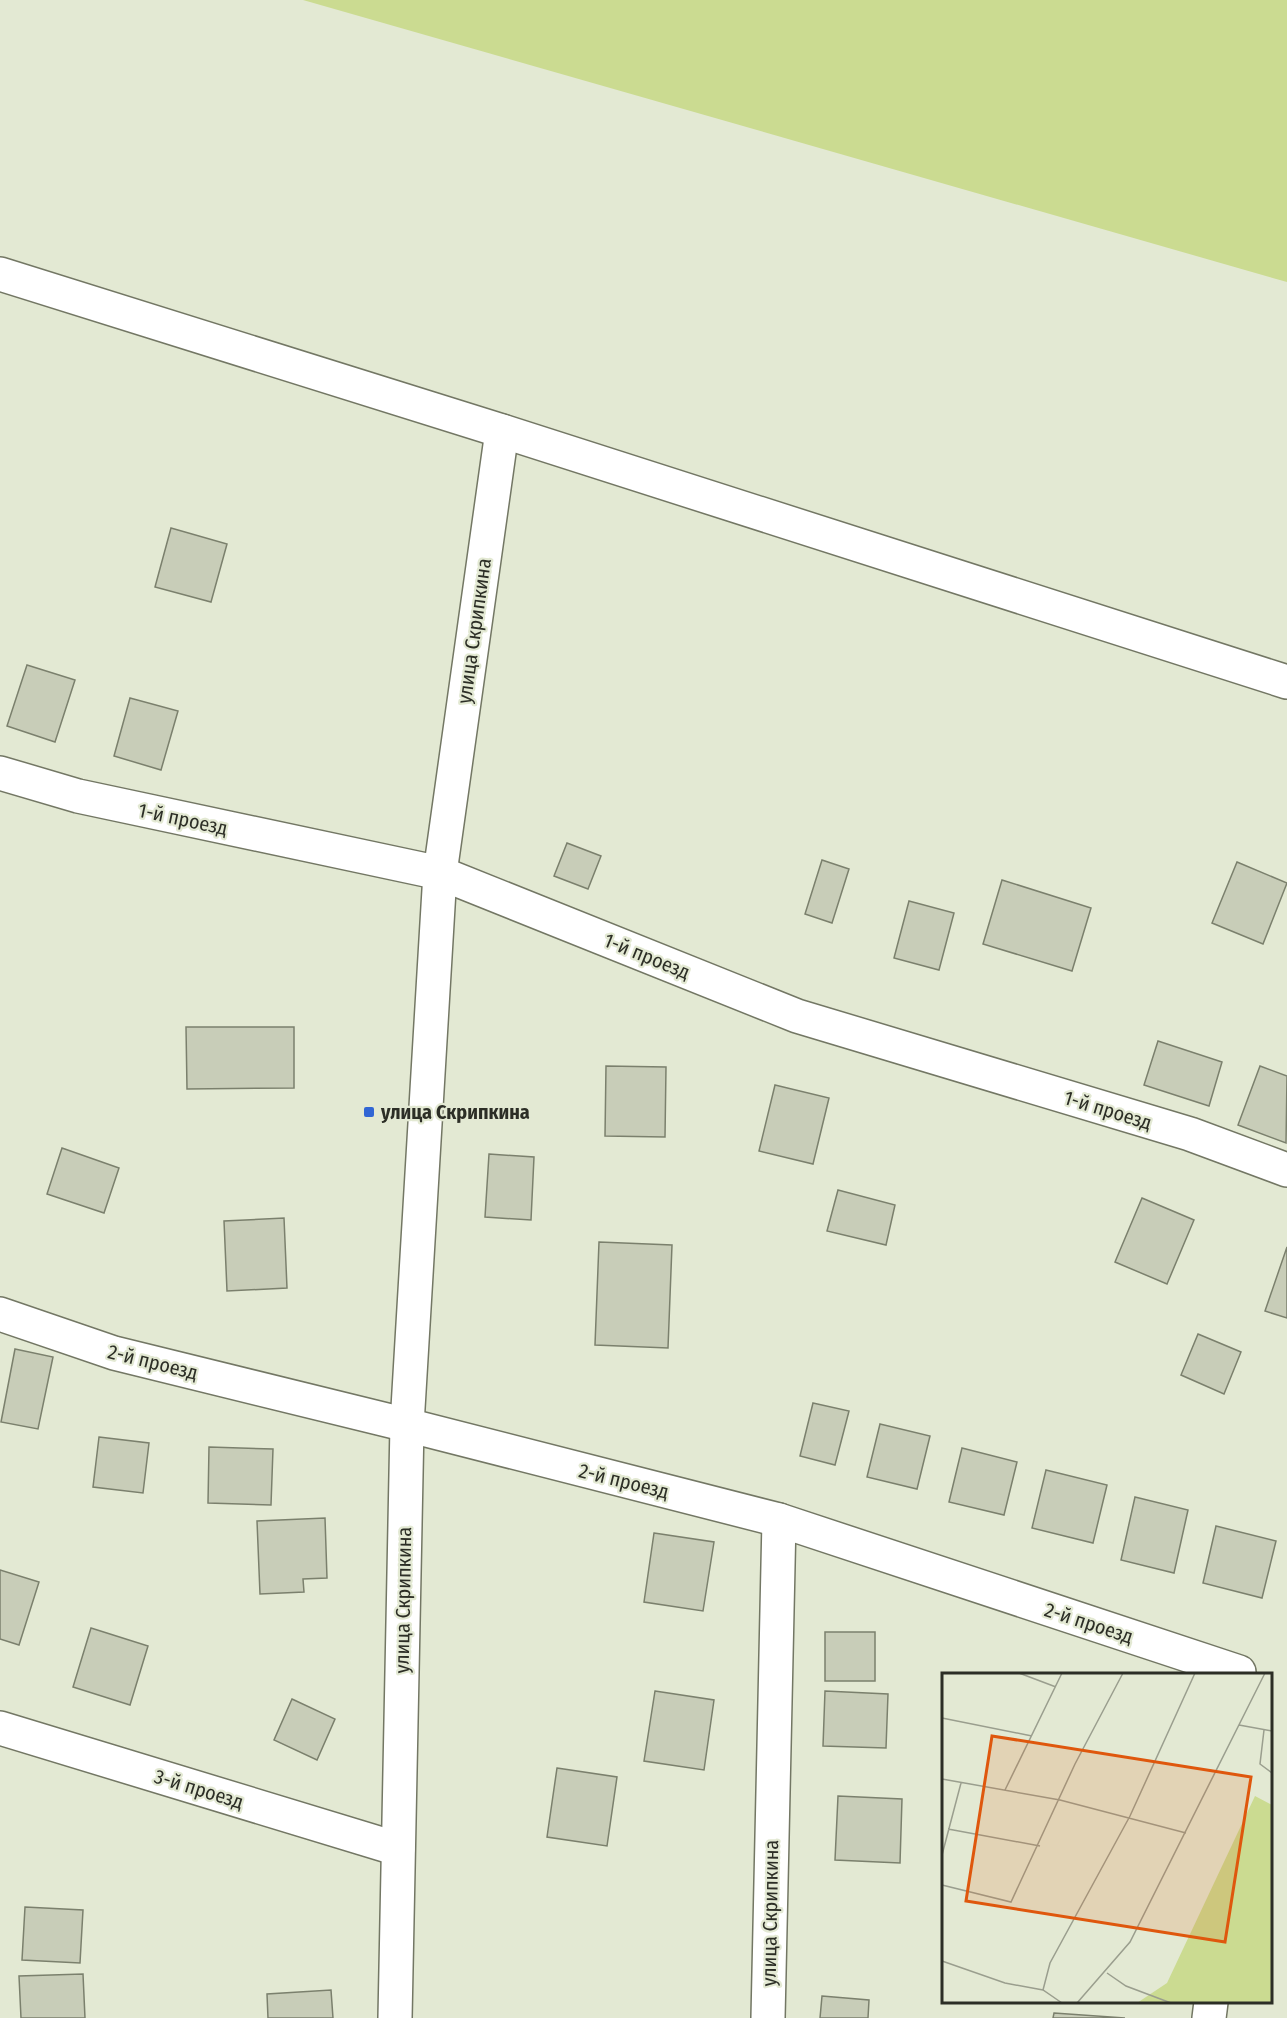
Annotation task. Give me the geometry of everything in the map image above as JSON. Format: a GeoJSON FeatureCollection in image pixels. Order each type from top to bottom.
{"type":"FeatureCollection","features":[{"type":"Feature","properties":{"kind":"street"},"geometry":{"type":"LineString","coordinates":[[0,274],[502,431],[1287,682]]}},
{"type":"Feature","properties":{"kind":"street","name":"улица Скрипкина"},"geometry":{"type":"LineString","coordinates":[[395,2018],[407,1425],[440,873],[502,431]]}},
{"type":"Feature","properties":{"kind":"street","name":"1-й проезд"},"geometry":{"type":"LineString","coordinates":[[0,773],[78,796],[440,873],[797,1016],[1190,1134],[1287,1170]]}},
{"type":"Feature","properties":{"kind":"street","name":"2-й проезд"},"geometry":{"type":"LineString","coordinates":[[0,1314],[114,1353],[778,1520],[1239,1673]]}},
{"type":"Feature","properties":{"kind":"street","name":"улица Скрипкина"},"geometry":{"type":"LineString","coordinates":[[768,2018],[778,1520]]}},
{"type":"Feature","properties":{"kind":"street","name":"3-й проезд"},"geometry":{"type":"LineString","coordinates":[[0,1728],[398,1849]]}},
{"type":"Feature","properties":{"kind":"street"},"geometry":{"type":"LineString","coordinates":[[1209,2018],[1211,2003]]}},
{"type":"Feature","properties":{"kind":"green space"},"geometry":{"type":"Polygon","coordinates":[[[303,0],[1287,0],[1287,282],[303,0]]]}},
{"type":"Feature","properties":{"kind":"building"},"geometry":{"type":"Polygon","coordinates":[[[171,528],[227,544],[211,602],[155,587],[171,528]]]}},
{"type":"Feature","properties":{"kind":"building"},"geometry":{"type":"Polygon","coordinates":[[[27,665],[75,680],[55,742],[7,726],[27,665]]]}},
{"type":"Feature","properties":{"kind":"building"},"geometry":{"type":"Polygon","coordinates":[[[130,698],[178,711],[161,770],[114,756],[130,698]]]}},
{"type":"Feature","properties":{"kind":"building"},"geometry":{"type":"Polygon","coordinates":[[[567,843],[601,856],[588,889],[554,876],[567,843]]]}},
{"type":"Feature","properties":{"kind":"building"},"geometry":{"type":"Polygon","coordinates":[[[822,860],[849,869],[832,923],[805,914],[822,860]]]}},
{"type":"Feature","properties":{"kind":"building"},"geometry":{"type":"Polygon","coordinates":[[[1237,862],[1287,883],[1263,944],[1212,923],[1237,862]]]}},
{"type":"Feature","properties":{"kind":"building"},"geometry":{"type":"Polygon","coordinates":[[[1002,880],[1091,908],[1072,971],[983,944],[1002,880]]]}},
{"type":"Feature","properties":{"kind":"building"},"geometry":{"type":"Polygon","coordinates":[[[909,901],[954,913],[939,970],[894,958],[909,901]]]}},
{"type":"Feature","properties":{"kind":"building"},"geometry":{"type":"Polygon","coordinates":[[[186,1027],[294,1027],[294,1088],[187,1089],[186,1027]]]}},
{"type":"Feature","properties":{"kind":"building"},"geometry":{"type":"Polygon","coordinates":[[[1158,1041],[1222,1062],[1209,1106],[1144,1085],[1158,1041]]]}},
{"type":"Feature","properties":{"kind":"building"},"geometry":{"type":"Polygon","coordinates":[[[606,1066],[666,1067],[665,1137],[605,1136],[606,1066]]]}},
{"type":"Feature","properties":{"kind":"building"},"geometry":{"type":"Polygon","coordinates":[[[1260,1066],[1287,1076],[1286,1143],[1238,1125],[1260,1066]]]}},
{"type":"Feature","properties":{"kind":"building"},"geometry":{"type":"Polygon","coordinates":[[[775,1085],[829,1098],[813,1164],[759,1151],[775,1085]]]}},
{"type":"Feature","properties":{"kind":"building"},"geometry":{"type":"Polygon","coordinates":[[[62,1148],[119,1168],[104,1213],[47,1194],[62,1148]]]}},
{"type":"Feature","properties":{"kind":"building"},"geometry":{"type":"Polygon","coordinates":[[[489,1154],[534,1157],[531,1220],[485,1217],[489,1154]]]}},
{"type":"Feature","properties":{"kind":"building"},"geometry":{"type":"Polygon","coordinates":[[[838,1190],[895,1205],[886,1245],[827,1231],[838,1190]]]}},
{"type":"Feature","properties":{"kind":"building"},"geometry":{"type":"Polygon","coordinates":[[[1142,1198],[1194,1220],[1167,1284],[1115,1262],[1142,1198]]]}},
{"type":"Feature","properties":{"kind":"building"},"geometry":{"type":"Polygon","coordinates":[[[284,1218],[287,1288],[227,1291],[224,1221],[284,1218]]]}},
{"type":"Feature","properties":{"kind":"building"},"geometry":{"type":"Polygon","coordinates":[[[599,1242],[672,1245],[668,1348],[595,1345],[599,1242]]]}},
{"type":"Feature","properties":{"kind":"building"},"geometry":{"type":"Polygon","coordinates":[[[1287,1247],[1287,1318],[1265,1311],[1287,1247]]]}},
{"type":"Feature","properties":{"kind":"building"},"geometry":{"type":"Polygon","coordinates":[[[1198,1334],[1241,1352],[1224,1394],[1181,1375],[1198,1334]]]}},
{"type":"Feature","properties":{"kind":"building"},"geometry":{"type":"Polygon","coordinates":[[[15,1349],[53,1357],[38,1429],[1,1422],[15,1349]]]}},
{"type":"Feature","properties":{"kind":"building"},"geometry":{"type":"Polygon","coordinates":[[[813,1403],[849,1411],[835,1465],[800,1456],[813,1403]]]}},
{"type":"Feature","properties":{"kind":"building"},"geometry":{"type":"Polygon","coordinates":[[[880,1424],[930,1436],[917,1489],[867,1477],[880,1424]]]}},
{"type":"Feature","properties":{"kind":"building"},"geometry":{"type":"Polygon","coordinates":[[[99,1437],[149,1443],[143,1493],[93,1487],[99,1437]]]}},
{"type":"Feature","properties":{"kind":"building"},"geometry":{"type":"Polygon","coordinates":[[[209,1447],[273,1449],[271,1505],[208,1503],[209,1447]]]}},
{"type":"Feature","properties":{"kind":"building"},"geometry":{"type":"Polygon","coordinates":[[[962,1448],[1017,1462],[1004,1515],[949,1502],[962,1448]]]}},
{"type":"Feature","properties":{"kind":"building"},"geometry":{"type":"Polygon","coordinates":[[[1046,1470],[1107,1485],[1093,1543],[1032,1528],[1046,1470]]]}},
{"type":"Feature","properties":{"kind":"building"},"geometry":{"type":"Polygon","coordinates":[[[1135,1497],[1188,1510],[1174,1573],[1121,1560],[1135,1497]]]}},
{"type":"Feature","properties":{"kind":"building"},"geometry":{"type":"Polygon","coordinates":[[[325,1518],[327,1578],[303,1579],[304,1592],[260,1594],[257,1521],[325,1518]]]}},
{"type":"Feature","properties":{"kind":"building"},"geometry":{"type":"Polygon","coordinates":[[[1216,1526],[1276,1541],[1262,1598],[1203,1583],[1216,1526]]]}},
{"type":"Feature","properties":{"kind":"building"},"geometry":{"type":"Polygon","coordinates":[[[654,1533],[714,1542],[703,1611],[644,1602],[654,1533]]]}},
{"type":"Feature","properties":{"kind":"building"},"geometry":{"type":"Polygon","coordinates":[[[0,1570],[39,1582],[19,1645],[0,1639],[0,1570]]]}},
{"type":"Feature","properties":{"kind":"building"},"geometry":{"type":"Polygon","coordinates":[[[91,1628],[148,1646],[130,1705],[73,1687],[91,1628]]]}},
{"type":"Feature","properties":{"kind":"building"},"geometry":{"type":"Polygon","coordinates":[[[825,1632],[875,1632],[875,1681],[825,1681],[825,1632]]]}},
{"type":"Feature","properties":{"kind":"building"},"geometry":{"type":"Polygon","coordinates":[[[655,1691],[714,1700],[704,1770],[644,1761],[655,1691]]]}},
{"type":"Feature","properties":{"kind":"building"},"geometry":{"type":"Polygon","coordinates":[[[825,1691],[888,1694],[886,1748],[823,1746],[825,1691]]]}},
{"type":"Feature","properties":{"kind":"building"},"geometry":{"type":"Polygon","coordinates":[[[292,1699],[335,1719],[317,1760],[274,1740],[292,1699]]]}},
{"type":"Feature","properties":{"kind":"building"},"geometry":{"type":"Polygon","coordinates":[[[557,1768],[617,1777],[607,1846],[547,1837],[557,1768]]]}},
{"type":"Feature","properties":{"kind":"building"},"geometry":{"type":"Polygon","coordinates":[[[838,1796],[902,1799],[900,1863],[835,1860],[838,1796]]]}},
{"type":"Feature","properties":{"kind":"building"},"geometry":{"type":"Polygon","coordinates":[[[25,1907],[83,1910],[80,1963],[22,1960],[25,1907]]]}},
{"type":"Feature","properties":{"kind":"building"},"geometry":{"type":"Polygon","coordinates":[[[83,1974],[85,2018],[21,2018],[19,1976],[83,1974]]]}},
{"type":"Feature","properties":{"kind":"building"},"geometry":{"type":"Polygon","coordinates":[[[331,1990],[333,2018],[268,2018],[267,1994],[331,1990]]]}},
{"type":"Feature","properties":{"kind":"building"},"geometry":{"type":"Polygon","coordinates":[[[822,1996],[869,2000],[868,2018],[820,2018],[822,1996]]]}},
{"type":"Feature","properties":{"kind":"building"},"geometry":{"type":"Polygon","coordinates":[[[1054,2013],[1125,2018],[1053,2018],[1054,2013]]]}},
{"type":"Feature","properties":{"kind":"place","name":"улица Скрипкина"},"geometry":{"type":"Point","coordinates":[369,1112]}}]}
